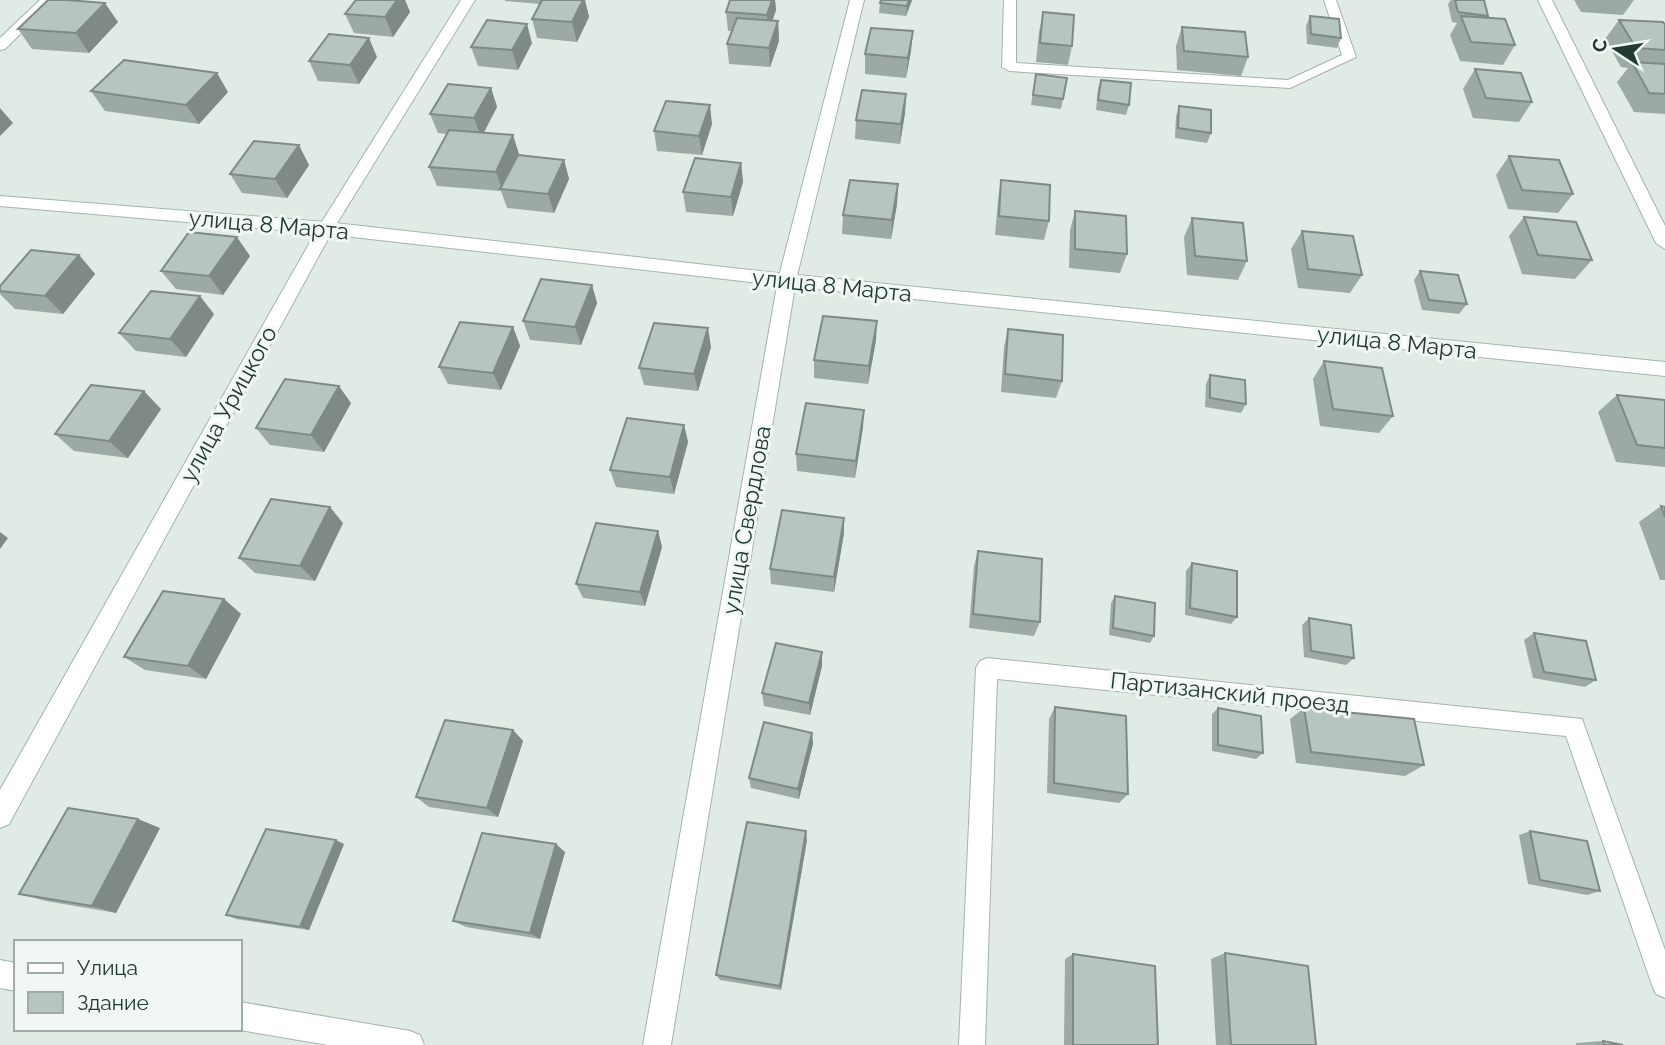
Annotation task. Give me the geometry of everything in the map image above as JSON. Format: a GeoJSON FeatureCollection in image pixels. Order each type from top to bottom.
{"type":"FeatureCollection","features":[{"type":"Feature","properties":{"kind":"street"},"geometry":{"type":"LineString","coordinates":[[0,46],[48,0]]}},
{"type":"Feature","properties":{"kind":"street","name":"улица Урицкого"},"geometry":{"type":"LineString","coordinates":[[0,815],[326,228],[467,0]]}},
{"type":"Feature","properties":{"kind":"street","name":"улица Свердлова"},"geometry":{"type":"LineString","coordinates":[[657,1045],[787,280],[857,0]]}},
{"type":"Feature","properties":{"kind":"street"},"geometry":{"type":"LineString","coordinates":[[1545,0],[1665,243]]}},
{"type":"Feature","properties":{"kind":"street","name":"улица 8 Марта"},"geometry":{"type":"LineString","coordinates":[[0,201],[326,228],[787,280],[1665,369]]}},
{"type":"Feature","properties":{"kind":"street"},"geometry":{"type":"LineString","coordinates":[[242,1016],[410,1045]]}},
{"type":"Feature","properties":{"kind":"lane"},"geometry":{"type":"LineString","coordinates":[[1010,0],[1009,67],[1290,84],[1349,57],[1330,0]]}},
{"type":"Feature","properties":{"kind":"lane","name":"Партизанский проезд"},"geometry":{"type":"LineString","coordinates":[[972,1045],[987,668],[1574,726],[1665,985]]}},
{"type":"Feature","properties":{"kind":"building"},"geometry":{"type":"Polygon","coordinates":[[[48,0],[105,3],[76,33],[18,29],[48,0]]]}},
{"type":"Feature","properties":{"kind":"building"},"geometry":{"type":"Polygon","coordinates":[[[356,0],[397,0],[385,17],[345,14],[356,0]]]}},
{"type":"Feature","properties":{"kind":"building"},"geometry":{"type":"Polygon","coordinates":[[[542,0],[583,0],[572,22],[532,19],[542,0]]]}},
{"type":"Feature","properties":{"kind":"building"},"geometry":{"type":"Polygon","coordinates":[[[730,0],[772,0],[767,15],[726,12],[730,0]]]}},
{"type":"Feature","properties":{"kind":"building"},"geometry":{"type":"Polygon","coordinates":[[[881,0],[909,0],[907,6],[880,3],[881,0]]]}},
{"type":"Feature","properties":{"kind":"building"},"geometry":{"type":"Polygon","coordinates":[[[1455,0],[1484,0],[1488,16],[1458,12],[1455,0]]]}},
{"type":"Feature","properties":{"kind":"building"},"geometry":{"type":"Polygon","coordinates":[[[1043,12],[1074,15],[1072,46],[1040,43],[1043,12]]]}},
{"type":"Feature","properties":{"kind":"building"},"geometry":{"type":"Polygon","coordinates":[[[1310,16],[1339,19],[1341,38],[1311,34],[1310,16]]]}},
{"type":"Feature","properties":{"kind":"building"},"geometry":{"type":"Polygon","coordinates":[[[1461,16],[1505,19],[1515,45],[1471,42],[1461,16]]]}},
{"type":"Feature","properties":{"kind":"building"},"geometry":{"type":"Polygon","coordinates":[[[737,18],[778,21],[769,48],[727,44],[737,18]]]}},
{"type":"Feature","properties":{"kind":"building"},"geometry":{"type":"Polygon","coordinates":[[[487,20],[527,24],[512,50],[471,47],[487,20]]]}},
{"type":"Feature","properties":{"kind":"building"},"geometry":{"type":"Polygon","coordinates":[[[1619,20],[1663,22],[1665,50],[1636,48],[1619,20]]]}},
{"type":"Feature","properties":{"kind":"building"},"geometry":{"type":"Polygon","coordinates":[[[1182,27],[1245,32],[1248,57],[1184,51],[1182,27]]]}},
{"type":"Feature","properties":{"kind":"building"},"geometry":{"type":"Polygon","coordinates":[[[871,28],[913,31],[908,58],[865,54],[871,28]]]}},
{"type":"Feature","properties":{"kind":"building"},"geometry":{"type":"Polygon","coordinates":[[[329,34],[369,38],[350,65],[309,61],[329,34]]]}},
{"type":"Feature","properties":{"kind":"building"},"geometry":{"type":"Polygon","coordinates":[[[124,60],[217,73],[186,105],[91,91],[124,60]]]}},
{"type":"Feature","properties":{"kind":"building"},"geometry":{"type":"Polygon","coordinates":[[[1632,62],[1665,64],[1665,94],[1649,93],[1632,62]]]}},
{"type":"Feature","properties":{"kind":"building"},"geometry":{"type":"Polygon","coordinates":[[[1475,69],[1521,73],[1532,102],[1486,98],[1475,69]]]}},
{"type":"Feature","properties":{"kind":"building"},"geometry":{"type":"Polygon","coordinates":[[[1036,74],[1067,78],[1063,99],[1033,95],[1036,74]]]}},
{"type":"Feature","properties":{"kind":"building"},"geometry":{"type":"Polygon","coordinates":[[[1101,80],[1131,83],[1129,105],[1098,100],[1101,80]]]}},
{"type":"Feature","properties":{"kind":"building"},"geometry":{"type":"Polygon","coordinates":[[[448,84],[491,88],[474,118],[430,114],[448,84]]]}},
{"type":"Feature","properties":{"kind":"building"},"geometry":{"type":"Polygon","coordinates":[[[862,90],[906,94],[901,124],[856,120],[862,90]]]}},
{"type":"Feature","properties":{"kind":"building"},"geometry":{"type":"Polygon","coordinates":[[[666,101],[710,105],[699,136],[654,131],[666,101]]]}},
{"type":"Feature","properties":{"kind":"building"},"geometry":{"type":"Polygon","coordinates":[[[1179,106],[1211,110],[1211,133],[1178,128],[1179,106]]]}},
{"type":"Feature","properties":{"kind":"building"},"geometry":{"type":"Polygon","coordinates":[[[449,130],[513,135],[496,172],[429,167],[449,130]]]}},
{"type":"Feature","properties":{"kind":"building"},"geometry":{"type":"Polygon","coordinates":[[[254,141],[299,145],[275,179],[230,174],[254,141]]]}},
{"type":"Feature","properties":{"kind":"building"},"geometry":{"type":"Polygon","coordinates":[[[518,155],[564,160],[548,194],[500,189],[518,155]]]}},
{"type":"Feature","properties":{"kind":"building"},"geometry":{"type":"Polygon","coordinates":[[[1509,156],[1559,160],[1573,194],[1522,190],[1509,156]]]}},
{"type":"Feature","properties":{"kind":"building"},"geometry":{"type":"Polygon","coordinates":[[[695,158],[741,163],[731,197],[683,192],[695,158]]]}},
{"type":"Feature","properties":{"kind":"building"},"geometry":{"type":"Polygon","coordinates":[[[850,180],[898,184],[892,220],[843,215],[850,180]]]}},
{"type":"Feature","properties":{"kind":"building"},"geometry":{"type":"Polygon","coordinates":[[[1001,180],[1050,185],[1049,221],[999,216],[1001,180]]]}},
{"type":"Feature","properties":{"kind":"building"},"geometry":{"type":"Polygon","coordinates":[[[1075,211],[1126,216],[1127,254],[1075,249],[1075,211]]]}},
{"type":"Feature","properties":{"kind":"building"},"geometry":{"type":"Polygon","coordinates":[[[1524,217],[1576,222],[1592,260],[1538,255],[1524,217]]]}},
{"type":"Feature","properties":{"kind":"building"},"geometry":{"type":"Polygon","coordinates":[[[1192,218],[1243,223],[1247,261],[1195,256],[1192,218]]]}},
{"type":"Feature","properties":{"kind":"building"},"geometry":{"type":"Polygon","coordinates":[[[1302,231],[1353,236],[1362,275],[1308,269],[1302,231]]]}},
{"type":"Feature","properties":{"kind":"building"},"geometry":{"type":"Polygon","coordinates":[[[189,232],[237,237],[209,276],[161,271],[189,232]]]}},
{"type":"Feature","properties":{"kind":"building"},"geometry":{"type":"Polygon","coordinates":[[[31,250],[79,255],[45,296],[0,291],[0,286],[31,250]]]}},
{"type":"Feature","properties":{"kind":"building"},"geometry":{"type":"Polygon","coordinates":[[[1420,271],[1458,275],[1467,304],[1429,300],[1420,271]]]}},
{"type":"Feature","properties":{"kind":"building"},"geometry":{"type":"Polygon","coordinates":[[[541,279],[592,285],[575,327],[523,321],[541,279]]]}},
{"type":"Feature","properties":{"kind":"building"},"geometry":{"type":"Polygon","coordinates":[[[151,291],[200,296],[170,339],[119,333],[151,291]]]}},
{"type":"Feature","properties":{"kind":"building"},"geometry":{"type":"Polygon","coordinates":[[[823,316],[877,321],[869,366],[814,360],[823,316]]]}},
{"type":"Feature","properties":{"kind":"building"},"geometry":{"type":"Polygon","coordinates":[[[460,322],[513,327],[493,373],[439,367],[460,322]]]}},
{"type":"Feature","properties":{"kind":"building"},"geometry":{"type":"Polygon","coordinates":[[[654,323],[708,328],[694,374],[639,368],[654,323]]]}},
{"type":"Feature","properties":{"kind":"building"},"geometry":{"type":"Polygon","coordinates":[[[1008,329],[1063,335],[1062,381],[1005,374],[1008,329]]]}},
{"type":"Feature","properties":{"kind":"building"},"geometry":{"type":"Polygon","coordinates":[[[1324,361],[1382,368],[1393,416],[1333,409],[1324,361]]]}},
{"type":"Feature","properties":{"kind":"building"},"geometry":{"type":"Polygon","coordinates":[[[1210,375],[1245,380],[1246,404],[1210,398],[1210,375]]]}},
{"type":"Feature","properties":{"kind":"building"},"geometry":{"type":"Polygon","coordinates":[[[285,379],[339,386],[311,435],[256,428],[285,379]]]}},
{"type":"Feature","properties":{"kind":"building"},"geometry":{"type":"Polygon","coordinates":[[[91,385],[144,391],[109,441],[55,434],[91,385]]]}},
{"type":"Feature","properties":{"kind":"building"},"geometry":{"type":"Polygon","coordinates":[[[1617,395],[1665,400],[1665,448],[1637,445],[1617,395]]]}},
{"type":"Feature","properties":{"kind":"building"},"geometry":{"type":"Polygon","coordinates":[[[806,403],[864,410],[856,461],[796,454],[806,403]]]}},
{"type":"Feature","properties":{"kind":"building"},"geometry":{"type":"Polygon","coordinates":[[[627,418],[684,425],[670,477],[610,470],[627,418]]]}},
{"type":"Feature","properties":{"kind":"building"},"geometry":{"type":"Polygon","coordinates":[[[271,499],[330,507],[300,566],[239,558],[271,499]]]}},
{"type":"Feature","properties":{"kind":"building"},"geometry":{"type":"Polygon","coordinates":[[[782,510],[844,518],[834,577],[770,569],[782,510]]]}},
{"type":"Feature","properties":{"kind":"building"},"geometry":{"type":"Polygon","coordinates":[[[596,523],[658,531],[640,592],[576,584],[596,523]]]}},
{"type":"Feature","properties":{"kind":"building"},"geometry":{"type":"Polygon","coordinates":[[[978,551],[1042,559],[1040,622],[973,614],[978,551]]]}},
{"type":"Feature","properties":{"kind":"building"},"geometry":{"type":"Polygon","coordinates":[[[1192,563],[1237,571],[1237,617],[1190,608],[1192,563]]]}},
{"type":"Feature","properties":{"kind":"building"},"geometry":{"type":"Polygon","coordinates":[[[163,591],[224,599],[188,666],[124,657],[163,591]]]}},
{"type":"Feature","properties":{"kind":"building"},"geometry":{"type":"Polygon","coordinates":[[[1115,596],[1155,603],[1154,636],[1113,628],[1115,596]]]}},
{"type":"Feature","properties":{"kind":"building"},"geometry":{"type":"Polygon","coordinates":[[[1309,618],[1351,625],[1354,658],[1311,651],[1309,618]]]}},
{"type":"Feature","properties":{"kind":"building"},"geometry":{"type":"Polygon","coordinates":[[[1534,633],[1586,641],[1596,680],[1544,672],[1534,633]]]}},
{"type":"Feature","properties":{"kind":"building"},"geometry":{"type":"Polygon","coordinates":[[[776,643],[822,652],[809,703],[762,693],[776,643]]]}},
{"type":"Feature","properties":{"kind":"building"},"geometry":{"type":"Polygon","coordinates":[[[1055,707],[1126,716],[1128,794],[1054,783],[1055,707]]]}},
{"type":"Feature","properties":{"kind":"building"},"geometry":{"type":"Polygon","coordinates":[[[1218,708],[1261,716],[1263,753],[1218,745],[1218,708]]]}},
{"type":"Feature","properties":{"kind":"building"},"geometry":{"type":"Polygon","coordinates":[[[1304,708],[1414,719],[1424,765],[1311,752],[1304,708]]]}},
{"type":"Feature","properties":{"kind":"building"},"geometry":{"type":"Polygon","coordinates":[[[445,720],[513,730],[487,808],[416,797],[445,720]]]}},
{"type":"Feature","properties":{"kind":"building"},"geometry":{"type":"Polygon","coordinates":[[[764,722],[812,733],[798,789],[749,778],[764,722]]]}},
{"type":"Feature","properties":{"kind":"building"},"geometry":{"type":"Polygon","coordinates":[[[68,808],[138,819],[92,906],[19,894],[68,808]]]}},
{"type":"Feature","properties":{"kind":"building"},"geometry":{"type":"Polygon","coordinates":[[[747,822],[806,831],[780,986],[716,975],[747,822]]]}},
{"type":"Feature","properties":{"kind":"building"},"geometry":{"type":"Polygon","coordinates":[[[266,829],[336,840],[300,927],[226,915],[266,829]]]}},
{"type":"Feature","properties":{"kind":"building"},"geometry":{"type":"Polygon","coordinates":[[[1530,831],[1587,841],[1600,891],[1540,880],[1530,831]]]}},
{"type":"Feature","properties":{"kind":"building"},"geometry":{"type":"Polygon","coordinates":[[[482,833],[556,844],[530,933],[453,921],[482,833]]]}},
{"type":"Feature","properties":{"kind":"building"},"geometry":{"type":"Polygon","coordinates":[[[1225,953],[1308,966],[1316,1045],[1231,1045],[1225,953]]]}},
{"type":"Feature","properties":{"kind":"building"},"geometry":{"type":"Polygon","coordinates":[[[1073,954],[1155,966],[1158,1045],[1073,1045],[1073,954]]]}},
{"type":"Feature","properties":{"kind":"building"},"geometry":{"type":"Polygon","coordinates":[[[1603,1041],[1623,1045],[1604,1045],[1603,1041]]]}}]}
